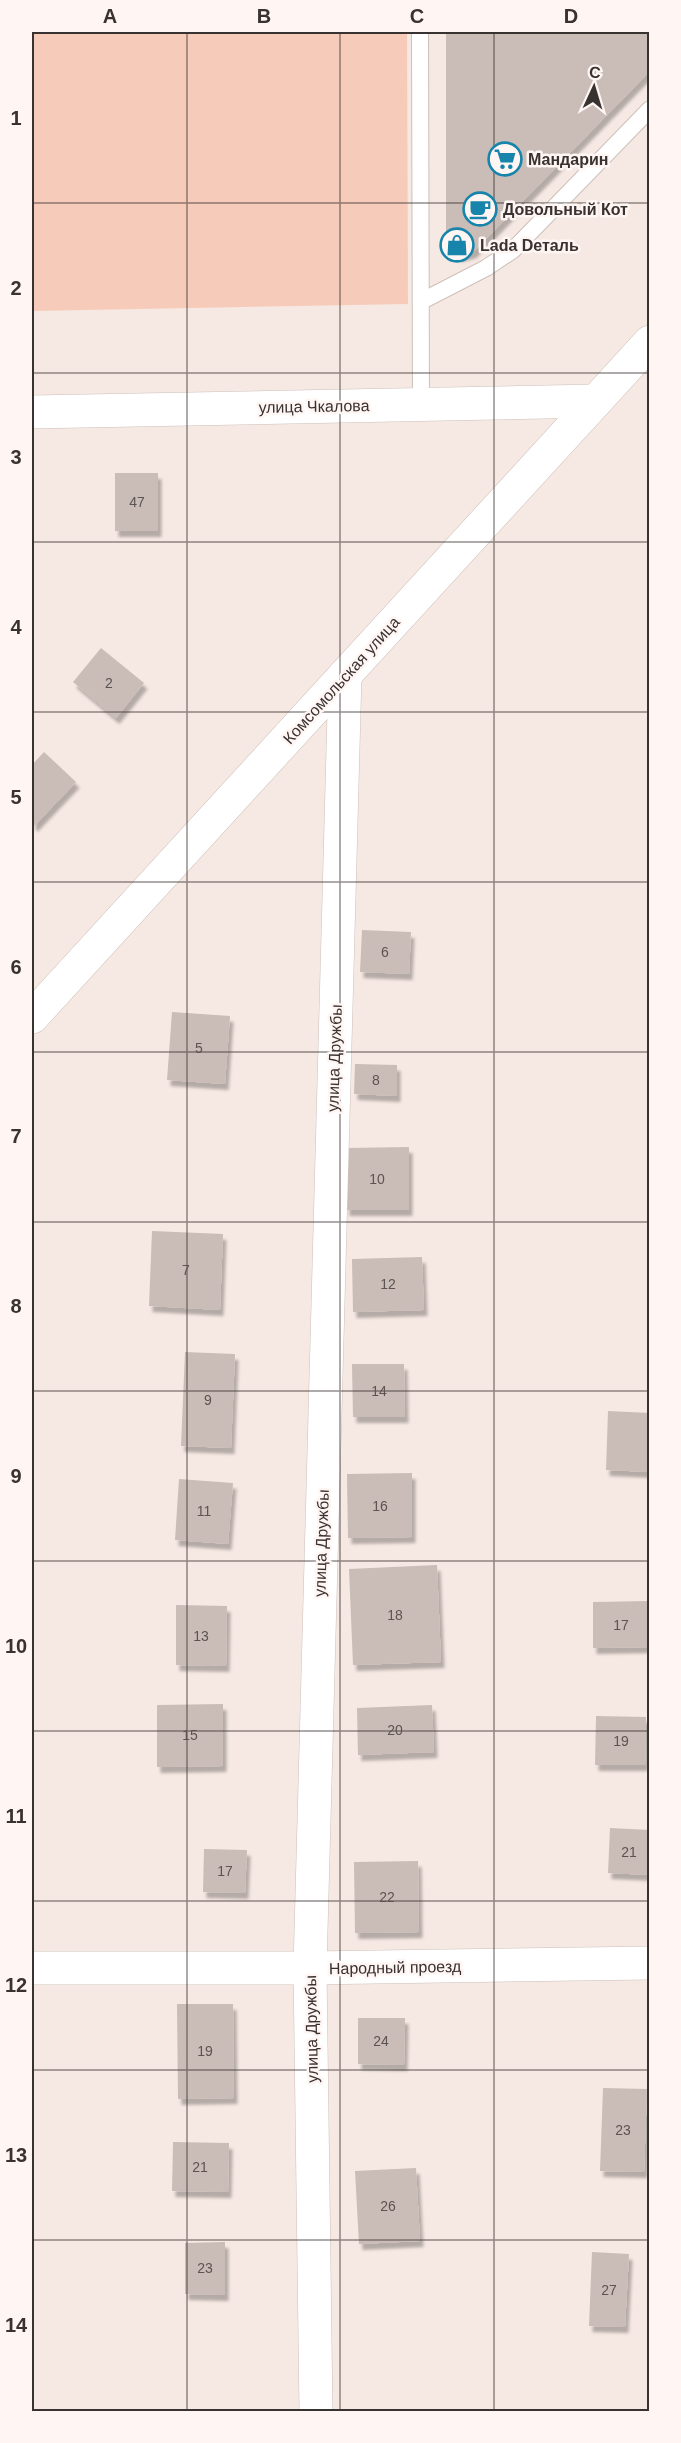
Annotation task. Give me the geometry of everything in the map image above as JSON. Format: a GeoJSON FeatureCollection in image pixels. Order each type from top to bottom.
{"type":"FeatureCollection","features":[{"type":"Feature","properties":{"kind":"street","name":"Комсомольская улица"},"geometry":{"type":"LineString","coordinates":[[32,1017],[650,342]]}},
{"type":"Feature","properties":{"kind":"street","name":"улица Чкалова"},"geometry":{"type":"LineString","coordinates":[[32,412],[596,401]]}},
{"type":"Feature","properties":{"kind":"street","name":"улица Дружбы"},"geometry":{"type":"LineString","coordinates":[[315,2412],[310,1968],[345,675]]}},
{"type":"Feature","properties":{"kind":"street","name":"Народный проезд"},"geometry":{"type":"LineString","coordinates":[[32,1968],[310,1968],[650,1963]]}},
{"type":"Feature","properties":{"kind":"lane"},"geometry":{"type":"LineString","coordinates":[[420,32],[421,404]]}},
{"type":"Feature","properties":{"kind":"lane"},"geometry":{"type":"LineString","coordinates":[[422,301],[486,268],[513,250],[650,109]]}},
{"type":"Feature","properties":{"kind":"shaded area"},"geometry":{"type":"Polygon","coordinates":[[[32,32],[407,32],[408,304],[32,311],[32,32]]]}},
{"type":"Feature","properties":{"kind":"building","name":"Мандарин"},"geometry":{"type":"Polygon","coordinates":[[[446,32],[650,32],[650,71],[473,252],[459,256],[446,248],[446,32]]]}},
{"type":"Feature","properties":{"kind":"building"},"geometry":{"type":"Polygon","coordinates":[[[115,473],[158,473],[158,531],[115,531],[115,473]]]}},
{"type":"Feature","properties":{"kind":"building"},"geometry":{"type":"Polygon","coordinates":[[[101,648],[144,683],[116,718],[73,682],[101,648]]]}},
{"type":"Feature","properties":{"kind":"building"},"geometry":{"type":"Polygon","coordinates":[[[44,752],[76,782],[34,826],[32,823],[32,765],[44,752]]]}},
{"type":"Feature","properties":{"kind":"building"},"geometry":{"type":"Polygon","coordinates":[[[362,930],[411,932],[409,974],[360,972],[362,930]]]}},
{"type":"Feature","properties":{"kind":"building"},"geometry":{"type":"Polygon","coordinates":[[[172,1012],[230,1016],[225,1084],[167,1080],[172,1012]]]}},
{"type":"Feature","properties":{"kind":"building"},"geometry":{"type":"Polygon","coordinates":[[[355,1064],[397,1065],[397,1096],[354,1094],[355,1064]]]}},
{"type":"Feature","properties":{"kind":"building"},"geometry":{"type":"Polygon","coordinates":[[[409,1147],[409,1210],[346,1210],[346,1148],[409,1147]]]}},
{"type":"Feature","properties":{"kind":"building"},"geometry":{"type":"Polygon","coordinates":[[[152,1231],[223,1234],[220,1310],[149,1306],[152,1231]]]}},
{"type":"Feature","properties":{"kind":"building"},"geometry":{"type":"Polygon","coordinates":[[[422,1257],[424,1310],[353,1312],[352,1259],[422,1257]]]}},
{"type":"Feature","properties":{"kind":"building"},"geometry":{"type":"Polygon","coordinates":[[[185,1352],[235,1354],[231,1448],[181,1446],[185,1352]]]}},
{"type":"Feature","properties":{"kind":"building"},"geometry":{"type":"Polygon","coordinates":[[[352,1364],[404,1364],[405,1417],[353,1417],[352,1364]]]}},
{"type":"Feature","properties":{"kind":"building"},"geometry":{"type":"Polygon","coordinates":[[[608,1411],[650,1413],[650,1472],[606,1470],[608,1411]]]}},
{"type":"Feature","properties":{"kind":"building"},"geometry":{"type":"Polygon","coordinates":[[[412,1473],[412,1537],[348,1538],[347,1474],[412,1473]]]}},
{"type":"Feature","properties":{"kind":"building"},"geometry":{"type":"Polygon","coordinates":[[[179,1479],[233,1483],[228,1544],[175,1540],[179,1479]]]}},
{"type":"Feature","properties":{"kind":"building"},"geometry":{"type":"Polygon","coordinates":[[[437,1565],[441,1662],[353,1665],[349,1569],[437,1565]]]}},
{"type":"Feature","properties":{"kind":"building"},"geometry":{"type":"Polygon","coordinates":[[[650,1601],[650,1647],[593,1648],[593,1602],[650,1601]]]}},
{"type":"Feature","properties":{"kind":"building"},"geometry":{"type":"Polygon","coordinates":[[[176,1605],[227,1606],[226,1666],[176,1665],[176,1605]]]}},
{"type":"Feature","properties":{"kind":"building"},"geometry":{"type":"Polygon","coordinates":[[[223,1704],[223,1766],[157,1767],[157,1705],[223,1704]]]}},
{"type":"Feature","properties":{"kind":"building"},"geometry":{"type":"Polygon","coordinates":[[[432,1705],[434,1752],[358,1755],[357,1708],[432,1705]]]}},
{"type":"Feature","properties":{"kind":"building"},"geometry":{"type":"Polygon","coordinates":[[[596,1716],[646,1717],[645,1765],[595,1765],[596,1716]]]}},
{"type":"Feature","properties":{"kind":"building"},"geometry":{"type":"Polygon","coordinates":[[[610,1828],[650,1830],[650,1875],[608,1873],[610,1828]]]}},
{"type":"Feature","properties":{"kind":"building"},"geometry":{"type":"Polygon","coordinates":[[[204,1849],[247,1850],[245,1893],[203,1892],[204,1849]]]}},
{"type":"Feature","properties":{"kind":"building"},"geometry":{"type":"Polygon","coordinates":[[[418,1861],[419,1932],[355,1933],[354,1862],[418,1861]]]}},
{"type":"Feature","properties":{"kind":"building"},"geometry":{"type":"Polygon","coordinates":[[[177,2004],[233,2004],[234,2098],[178,2099],[177,2004]]]}},
{"type":"Feature","properties":{"kind":"building"},"geometry":{"type":"Polygon","coordinates":[[[358,2018],[405,2018],[404,2065],[358,2064],[358,2018]]]}},
{"type":"Feature","properties":{"kind":"building"},"geometry":{"type":"Polygon","coordinates":[[[603,2088],[647,2089],[644,2172],[600,2171],[603,2088]]]}},
{"type":"Feature","properties":{"kind":"building"},"geometry":{"type":"Polygon","coordinates":[[[173,2142],[229,2143],[228,2192],[172,2191],[173,2142]]]}},
{"type":"Feature","properties":{"kind":"building"},"geometry":{"type":"Polygon","coordinates":[[[416,2168],[420,2241],[359,2244],[355,2171],[416,2168]]]}},
{"type":"Feature","properties":{"kind":"building"},"geometry":{"type":"Polygon","coordinates":[[[225,2242],[225,2295],[185,2294],[185,2243],[225,2242]]]}},
{"type":"Feature","properties":{"kind":"building"},"geometry":{"type":"Polygon","coordinates":[[[592,2252],[629,2254],[625,2327],[589,2326],[592,2252]]]}},
{"type":"Feature","properties":{"kind":"place","name":"Мандарин"},"geometry":{"type":"Point","coordinates":[505,159]}},
{"type":"Feature","properties":{"kind":"place","name":"Довольный Кот"},"geometry":{"type":"Point","coordinates":[480,209]}},
{"type":"Feature","properties":{"kind":"place","name":"Lada Dеталь"},"geometry":{"type":"Point","coordinates":[457,245]}}]}
